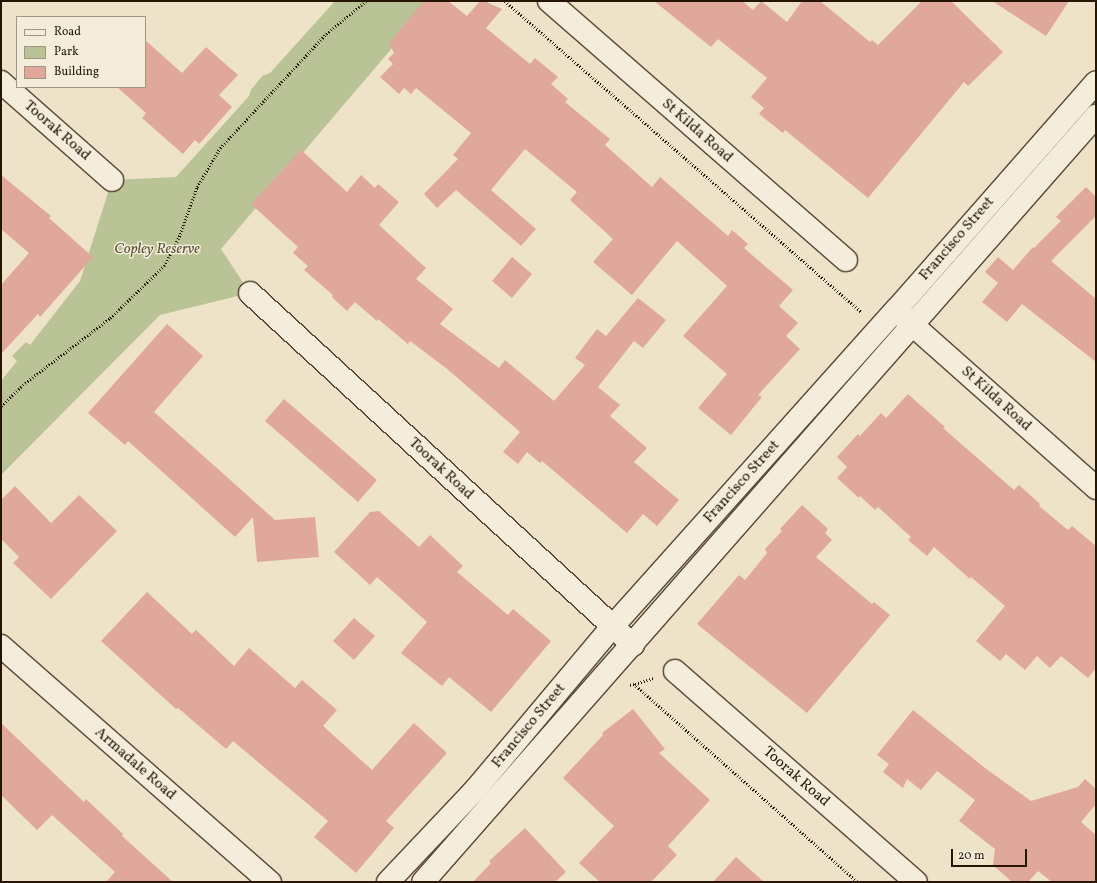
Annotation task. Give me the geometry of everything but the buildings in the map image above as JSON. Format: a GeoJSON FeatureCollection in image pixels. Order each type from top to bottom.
{"type":"FeatureCollection","features":[{"type":"Feature","properties":{"kind":"street","name":"St Kilda Road"},"geometry":{"type":"LineString","coordinates":[[548,1],[846,260]]}},
{"type":"Feature","properties":{"kind":"street","name":"Toorak Road"},"geometry":{"type":"LineString","coordinates":[[1,82],[112,180]]}},
{"type":"Feature","properties":{"kind":"street","name":"Francisco Street"},"geometry":{"type":"LineString","coordinates":[[388,882],[476,789],[613,626],[896,310],[1096,82]]}},
{"type":"Feature","properties":{"kind":"street","name":"Francisco Street"},"geometry":{"type":"LineString","coordinates":[[423,882],[633,645],[1096,116]]}},
{"type":"Feature","properties":{"kind":"street","name":"Toorak Road"},"geometry":{"type":"LineString","coordinates":[[250,293],[633,645]]}},
{"type":"Feature","properties":{"kind":"street","name":"St Kilda Road"},"geometry":{"type":"LineString","coordinates":[[896,310],[1096,488]]}},
{"type":"Feature","properties":{"kind":"street","name":"Armadale Road"},"geometry":{"type":"LineString","coordinates":[[1,646],[270,882]]}},
{"type":"Feature","properties":{"kind":"street","name":"Toorak Road"},"geometry":{"type":"LineString","coordinates":[[675,671],[916,882]]}},
{"type":"Feature","properties":{"kind":"path"},"geometry":{"type":"LineString","coordinates":[[1,406],[25,383],[110,318],[164,266],[180,234],[197,187],[220,148],[326,34],[366,1]]}},
{"type":"Feature","properties":{"kind":"path"},"geometry":{"type":"LineString","coordinates":[[505,1],[880,328]]}},
{"type":"Feature","properties":{"kind":"path"},"geometry":{"type":"LineString","coordinates":[[604,677],[613,685],[634,684],[858,882]]}},
{"type":"Feature","properties":{"kind":"green space","name":"Copley Reserve"},"geometry":{"type":"Polygon","coordinates":[[[335,1],[432,1],[221,249],[250,293],[160,315],[1,475],[1,381],[17,361],[12,356],[26,342],[30,345],[80,281],[112,180],[176,177],[249,96],[251,90],[262,76],[270,73],[335,1]]]}}]}
